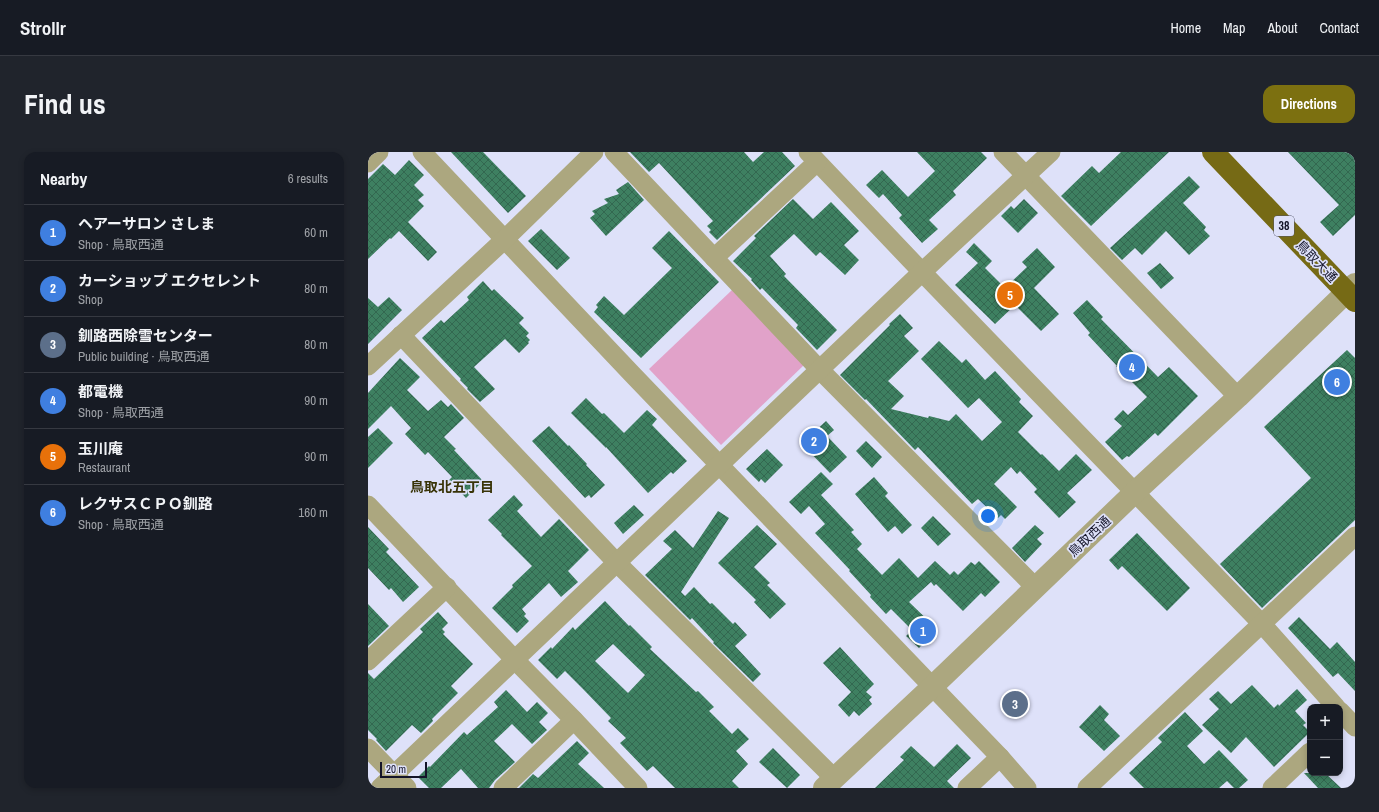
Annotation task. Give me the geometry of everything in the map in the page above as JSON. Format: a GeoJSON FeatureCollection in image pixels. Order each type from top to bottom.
{"type":"FeatureCollection","features":[{"type":"Feature","properties":{"kind":"highway","name":"鳥取大通"},"geometry":{"type":"LineString","coordinates":[[1213,152],[1352,292]]}},
{"type":"Feature","properties":{"kind":"street"},"geometry":{"type":"LineString","coordinates":[[368,163],[379,152]]}},
{"type":"Feature","properties":{"kind":"street"},"geometry":{"type":"LineString","coordinates":[[422,152],[504,240],[1000,757],[1027,788]]}},
{"type":"Feature","properties":{"kind":"street"},"geometry":{"type":"LineString","coordinates":[[368,366],[504,240],[594,152]]}},
{"type":"Feature","properties":{"kind":"street"},"geometry":{"type":"LineString","coordinates":[[614,152],[820,370],[1035,587]]}},
{"type":"Feature","properties":{"kind":"street"},"geometry":{"type":"LineString","coordinates":[[1003,152],[1238,397]]}},
{"type":"Feature","properties":{"kind":"street"},"geometry":{"type":"LineString","coordinates":[[380,788],[400,781],[514,659],[922,272],[1051,152]]}},
{"type":"Feature","properties":{"kind":"street"},"geometry":{"type":"LineString","coordinates":[[714,258],[812,157],[1262,624],[1345,716]]}},
{"type":"Feature","properties":{"kind":"street","name":"鳥取西通"},"geometry":{"type":"LineString","coordinates":[[829,783],[932,687],[1135,492],[1352,292]]}},
{"type":"Feature","properties":{"kind":"street"},"geometry":{"type":"LineString","coordinates":[[401,335],[616,562],[829,783]]}},
{"type":"Feature","properties":{"kind":"street"},"geometry":{"type":"LineString","coordinates":[[368,505],[574,720],[628,785]]}},
{"type":"Feature","properties":{"kind":"street"},"geometry":{"type":"LineString","coordinates":[[1087,788],[1355,536]]}},
{"type":"Feature","properties":{"kind":"street"},"geometry":{"type":"LineString","coordinates":[[368,661],[447,587]]}},
{"type":"Feature","properties":{"kind":"street"},"geometry":{"type":"LineString","coordinates":[[503,788],[574,720]]}},
{"type":"Feature","properties":{"kind":"street"},"geometry":{"type":"LineString","coordinates":[[368,748],[400,781]]}},
{"type":"Feature","properties":{"kind":"street"},"geometry":{"type":"LineString","coordinates":[[1272,788],[1307,755]]}},
{"type":"Feature","properties":{"kind":"street"},"geometry":{"type":"LineString","coordinates":[[967,788],[1000,757]]}},
{"type":"Feature","properties":{"kind":"shaded area"},"geometry":{"type":"Polygon","coordinates":[[[732,290],[804,365],[721,445],[649,369],[732,290]]]}},
{"type":"Feature","properties":{"kind":"building"},"geometry":{"type":"Polygon","coordinates":[[[451,152],[483,152],[526,196],[508,213],[451,152]]]}},
{"type":"Feature","properties":{"kind":"building"},"geometry":{"type":"Polygon","coordinates":[[[630,152],[744,152],[753,162],[764,152],[782,152],[795,166],[717,240],[709,232],[711,230],[707,226],[713,221],[659,163],[649,172],[630,152]]]}},
{"type":"Feature","properties":{"kind":"building"},"geometry":{"type":"Polygon","coordinates":[[[917,152],[981,152],[987,158],[953,191],[956,195],[929,220],[938,229],[922,243],[899,218],[902,215],[883,194],[879,198],[866,185],[882,170],[908,197],[935,171],[917,152]]]}},
{"type":"Feature","properties":{"kind":"building"},"geometry":{"type":"Polygon","coordinates":[[[1121,152],[1169,152],[1091,226],[1061,196],[1092,166],[1099,173],[1121,152]]]}},
{"type":"Feature","properties":{"kind":"building"},"geometry":{"type":"Polygon","coordinates":[[[1288,152],[1355,152],[1355,215],[1333,236],[1320,222],[1339,205],[1288,152]]]}},
{"type":"Feature","properties":{"kind":"building"},"geometry":{"type":"Polygon","coordinates":[[[409,160],[424,175],[414,185],[424,195],[418,200],[424,206],[408,222],[437,252],[428,261],[399,231],[368,259],[368,179],[383,164],[395,175],[409,160]]]}},
{"type":"Feature","properties":{"kind":"building"},"geometry":{"type":"Polygon","coordinates":[[[1189,176],[1200,187],[1183,203],[1206,227],[1204,230],[1210,236],[1189,255],[1166,231],[1142,255],[1135,248],[1122,260],[1110,248],[1189,176]]]}},
{"type":"Feature","properties":{"kind":"building"},"geometry":{"type":"Polygon","coordinates":[[[628,182],[644,200],[606,236],[590,218],[595,214],[592,211],[608,203],[604,199],[619,194],[616,190],[628,182]]]}},
{"type":"Feature","properties":{"kind":"building"},"geometry":{"type":"Polygon","coordinates":[[[793,199],[813,219],[831,202],[859,231],[844,245],[859,260],[845,275],[820,252],[816,256],[794,234],[770,256],[786,274],[784,276],[837,330],[817,350],[796,328],[798,325],[762,288],[760,290],[751,280],[752,279],[733,261],[756,238],[754,236],[793,199]]]}},
{"type":"Feature","properties":{"kind":"building"},"geometry":{"type":"Polygon","coordinates":[[[1024,199],[1038,213],[1018,233],[1001,216],[1011,206],[1014,209],[1024,199]]]}},
{"type":"Feature","properties":{"kind":"building"},"geometry":{"type":"Polygon","coordinates":[[[541,229],[570,258],[557,270],[528,241],[541,229]]]}},
{"type":"Feature","properties":{"kind":"building"},"geometry":{"type":"Polygon","coordinates":[[[669,231],[719,282],[641,358],[594,312],[598,307],[596,305],[604,296],[624,315],[672,268],[652,248],[669,231]]]}},
{"type":"Feature","properties":{"kind":"building"},"geometry":{"type":"Polygon","coordinates":[[[974,243],[992,261],[985,268],[1005,288],[1027,267],[1022,262],[1037,248],[1055,267],[1034,288],[1059,314],[1041,331],[1015,305],[995,324],[955,285],[978,263],[966,252],[974,243]]]}},
{"type":"Feature","properties":{"kind":"building"},"geometry":{"type":"Polygon","coordinates":[[[1160,263],[1174,278],[1161,289],[1147,273],[1160,263]]]}},
{"type":"Feature","properties":{"kind":"building"},"geometry":{"type":"Polygon","coordinates":[[[483,281],[492,291],[494,289],[524,318],[519,323],[529,333],[526,336],[530,340],[519,353],[505,339],[474,367],[495,389],[480,402],[467,389],[468,388],[460,380],[461,379],[422,338],[441,320],[444,323],[469,300],[467,297],[483,281]]]}},
{"type":"Feature","properties":{"kind":"building"},"geometry":{"type":"Polygon","coordinates":[[[389,297],[402,310],[368,344],[368,298],[378,307],[389,297]]]}},
{"type":"Feature","properties":{"kind":"building"},"geometry":{"type":"Polygon","coordinates":[[[1087,300],[1103,317],[1101,319],[1158,377],[1169,367],[1198,396],[1158,436],[1155,433],[1129,457],[1127,456],[1122,460],[1105,442],[1122,426],[1114,419],[1123,410],[1128,415],[1147,397],[1088,335],[1090,333],[1073,313],[1087,300]]]}},
{"type":"Feature","properties":{"kind":"building"},"geometry":{"type":"Polygon","coordinates":[[[900,314],[913,328],[904,336],[919,351],[888,381],[904,396],[891,409],[928,418],[929,416],[949,421],[956,414],[982,441],[1002,422],[979,398],[968,408],[921,359],[939,341],[962,363],[966,359],[985,380],[995,371],[1021,399],[1019,402],[1033,416],[1018,432],[1059,471],[1076,454],[1092,470],[1067,493],[1076,502],[1059,518],[1034,492],[1037,489],[1020,471],[1017,474],[1011,467],[994,484],[1017,507],[1005,519],[1001,515],[998,518],[978,499],[972,504],[918,447],[915,450],[866,399],[865,400],[840,375],[900,314]]]}},
{"type":"Feature","properties":{"kind":"building"},"geometry":{"type":"Polygon","coordinates":[[[1347,350],[1355,358],[1355,520],[1262,608],[1220,564],[1311,478],[1264,427],[1347,350]]]}},
{"type":"Feature","properties":{"kind":"building"},"geometry":{"type":"Polygon","coordinates":[[[400,358],[420,377],[407,390],[428,411],[441,400],[448,407],[451,404],[464,418],[444,437],[483,481],[466,498],[449,480],[452,477],[428,452],[425,455],[405,434],[411,428],[391,406],[368,429],[368,393],[400,358]]]}},
{"type":"Feature","properties":{"kind":"building"},"geometry":{"type":"Polygon","coordinates":[[[586,398],[624,433],[647,410],[657,419],[652,425],[687,461],[673,474],[671,472],[648,493],[606,447],[571,413],[586,398]]]}},
{"type":"Feature","properties":{"kind":"building"},"geometry":{"type":"Polygon","coordinates":[[[826,421],[834,430],[827,436],[847,457],[830,473],[799,441],[810,431],[812,434],[826,421]]]}},
{"type":"Feature","properties":{"kind":"building"},"geometry":{"type":"Polygon","coordinates":[[[549,426],[568,446],[569,445],[605,485],[591,498],[589,495],[585,498],[532,441],[549,426]]]}},
{"type":"Feature","properties":{"kind":"building"},"geometry":{"type":"Polygon","coordinates":[[[378,428],[393,443],[368,468],[368,437],[378,428]]]}},
{"type":"Feature","properties":{"kind":"building"},"geometry":{"type":"Polygon","coordinates":[[[866,441],[882,457],[872,468],[856,451],[866,441]]]}},
{"type":"Feature","properties":{"kind":"building"},"geometry":{"type":"Polygon","coordinates":[[[767,449],[783,465],[765,483],[761,479],[759,482],[746,469],[767,449]]]}},
{"type":"Feature","properties":{"kind":"building"},"geometry":{"type":"Polygon","coordinates":[[[821,472],[833,484],[821,495],[854,530],[851,532],[862,544],[857,549],[882,575],[899,558],[918,578],[935,561],[950,575],[954,571],[958,575],[971,562],[975,565],[979,561],[1000,582],[985,597],[981,593],[963,611],[936,584],[934,586],[931,582],[909,602],[937,629],[919,648],[906,636],[912,630],[891,609],[886,614],[870,597],[871,595],[849,571],[850,570],[815,533],[825,524],[809,506],[801,514],[789,502],[821,472]]]}},
{"type":"Feature","properties":{"kind":"building"},"geometry":{"type":"Polygon","coordinates":[[[874,477],[888,493],[885,496],[912,525],[902,534],[895,526],[888,532],[855,494],[874,477]]]}},
{"type":"Feature","properties":{"kind":"building"},"geometry":{"type":"Polygon","coordinates":[[[514,495],[523,505],[517,511],[541,537],[559,519],[589,550],[568,571],[578,582],[561,597],[549,583],[522,609],[526,614],[524,616],[529,621],[517,633],[492,608],[513,587],[512,585],[532,566],[488,520],[514,495]]]}},
{"type":"Feature","properties":{"kind":"building"},"geometry":{"type":"Polygon","coordinates":[[[634,505],[644,515],[623,534],[614,523],[634,505]]]}},
{"type":"Feature","properties":{"kind":"building"},"geometry":{"type":"Polygon","coordinates":[[[718,511],[729,518],[681,592],[685,596],[694,587],[710,604],[712,603],[733,624],[735,622],[747,635],[735,646],[761,674],[753,682],[713,643],[714,642],[692,618],[690,620],[645,575],[672,549],[663,541],[675,530],[693,548],[718,511]]]}},
{"type":"Feature","properties":{"kind":"building"},"geometry":{"type":"Polygon","coordinates":[[[933,516],[951,534],[938,546],[921,528],[933,516]]]}},
{"type":"Feature","properties":{"kind":"building"},"geometry":{"type":"Polygon","coordinates":[[[757,525],[777,544],[754,567],[770,583],[767,585],[786,604],[770,619],[754,602],[756,600],[718,563],[757,525]]]}},
{"type":"Feature","properties":{"kind":"building"},"geometry":{"type":"Polygon","coordinates":[[[1035,525],[1044,533],[1037,539],[1042,544],[1025,562],[1012,548],[1035,525]]]}},
{"type":"Feature","properties":{"kind":"building"},"geometry":{"type":"Polygon","coordinates":[[[368,527],[389,549],[386,552],[419,587],[403,602],[391,588],[389,590],[368,568],[368,527]]]}},
{"type":"Feature","properties":{"kind":"building"},"geometry":{"type":"Polygon","coordinates":[[[1137,533],[1190,588],[1167,611],[1122,566],[1118,570],[1109,560],[1137,533]]]}},
{"type":"Feature","properties":{"kind":"building"},"geometry":{"type":"Polygon","coordinates":[[[605,601],[652,647],[650,649],[714,707],[709,711],[732,734],[738,728],[749,739],[736,751],[748,764],[732,781],[739,788],[675,788],[653,766],[647,771],[620,743],[626,738],[608,721],[611,718],[583,689],[565,671],[557,679],[538,660],[551,647],[552,649],[573,627],[575,630],[605,601]],[[613,644],[595,661],[628,693],[645,675],[613,644]]]}},
{"type":"Feature","properties":{"kind":"building"},"geometry":{"type":"Polygon","coordinates":[[[368,604],[389,626],[368,646],[368,604]]]}},
{"type":"Feature","properties":{"kind":"building"},"geometry":{"type":"Polygon","coordinates":[[[438,612],[448,623],[442,629],[445,632],[443,634],[473,664],[451,686],[458,693],[432,719],[433,721],[421,733],[412,725],[386,751],[368,730],[368,673],[374,679],[423,632],[420,629],[438,612]]]}},
{"type":"Feature","properties":{"kind":"building"},"geometry":{"type":"Polygon","coordinates":[[[1299,617],[1330,649],[1337,642],[1355,662],[1355,691],[1338,673],[1333,677],[1288,628],[1299,617]]]}},
{"type":"Feature","properties":{"kind":"building"},"geometry":{"type":"Polygon","coordinates":[[[840,647],[874,684],[866,692],[872,697],[869,700],[872,704],[859,716],[854,711],[849,717],[838,705],[851,692],[823,663],[840,647]]]}},
{"type":"Feature","properties":{"kind":"building"},"geometry":{"type":"Polygon","coordinates":[[[1252,685],[1274,708],[1278,704],[1279,706],[1297,689],[1307,700],[1295,711],[1306,723],[1303,725],[1307,729],[1307,735],[1274,767],[1246,737],[1231,753],[1202,725],[1219,709],[1209,699],[1218,691],[1231,704],[1252,685]]]}},
{"type":"Feature","properties":{"kind":"building"},"geometry":{"type":"Polygon","coordinates":[[[506,690],[527,712],[537,702],[548,713],[539,722],[547,730],[532,744],[512,724],[494,741],[515,762],[495,780],[489,788],[478,788],[461,769],[441,788],[429,788],[418,777],[429,766],[430,767],[464,732],[467,735],[498,707],[494,702],[506,690]]]}},
{"type":"Feature","properties":{"kind":"building"},"geometry":{"type":"Polygon","coordinates":[[[1100,705],[1109,714],[1104,720],[1120,736],[1104,751],[1079,727],[1100,705]]]}},
{"type":"Feature","properties":{"kind":"building"},"geometry":{"type":"Polygon","coordinates":[[[1185,712],[1203,731],[1187,746],[1204,764],[1219,750],[1248,780],[1239,788],[1234,788],[1227,781],[1219,788],[1144,788],[1129,773],[1162,742],[1158,738],[1185,712]]]}},
{"type":"Feature","properties":{"kind":"building"},"geometry":{"type":"Polygon","coordinates":[[[577,741],[589,753],[578,764],[604,788],[519,788],[533,774],[538,778],[577,741]]]}},
{"type":"Feature","properties":{"kind":"building"},"geometry":{"type":"Polygon","coordinates":[[[957,744],[971,758],[947,781],[954,788],[875,788],[904,760],[900,757],[911,746],[934,767],[957,744]]]}},
{"type":"Feature","properties":{"kind":"building"},"geometry":{"type":"Polygon","coordinates":[[[773,748],[800,775],[787,788],[759,762],[773,748]]]}},
{"type":"Feature","properties":{"kind":"building"},"geometry":{"type":"Polygon","coordinates":[[[1304,773],[1307,773],[1307,776],[1328,776],[1341,788],[1318,788],[1304,773]]]}},
{"type":"Feature","properties":{"kind":"place","name":"玉川庵"},"geometry":{"type":"Point","coordinates":[1010,295]}},
{"type":"Feature","properties":{"kind":"place","name":"都電機"},"geometry":{"type":"Point","coordinates":[1132,367]}},
{"type":"Feature","properties":{"kind":"place","name":"レクサスＣＰＯ釧路"},"geometry":{"type":"Point","coordinates":[1337,382]}},
{"type":"Feature","properties":{"kind":"place","name":"カーショップ エクセレント"},"geometry":{"type":"Point","coordinates":[814,441]}},
{"type":"Feature","properties":{"kind":"place","name":"ヘアーサロン さしま"},"geometry":{"type":"Point","coordinates":[923,631]}},
{"type":"Feature","properties":{"kind":"place","name":"釧路西除雪センター"},"geometry":{"type":"Point","coordinates":[1015,704]}},
{"type":"Feature","properties":{"kind":"district","name":"鳥取北五丁目"},"geometry":{"type":"Point","coordinates":[452,487]}}]}
